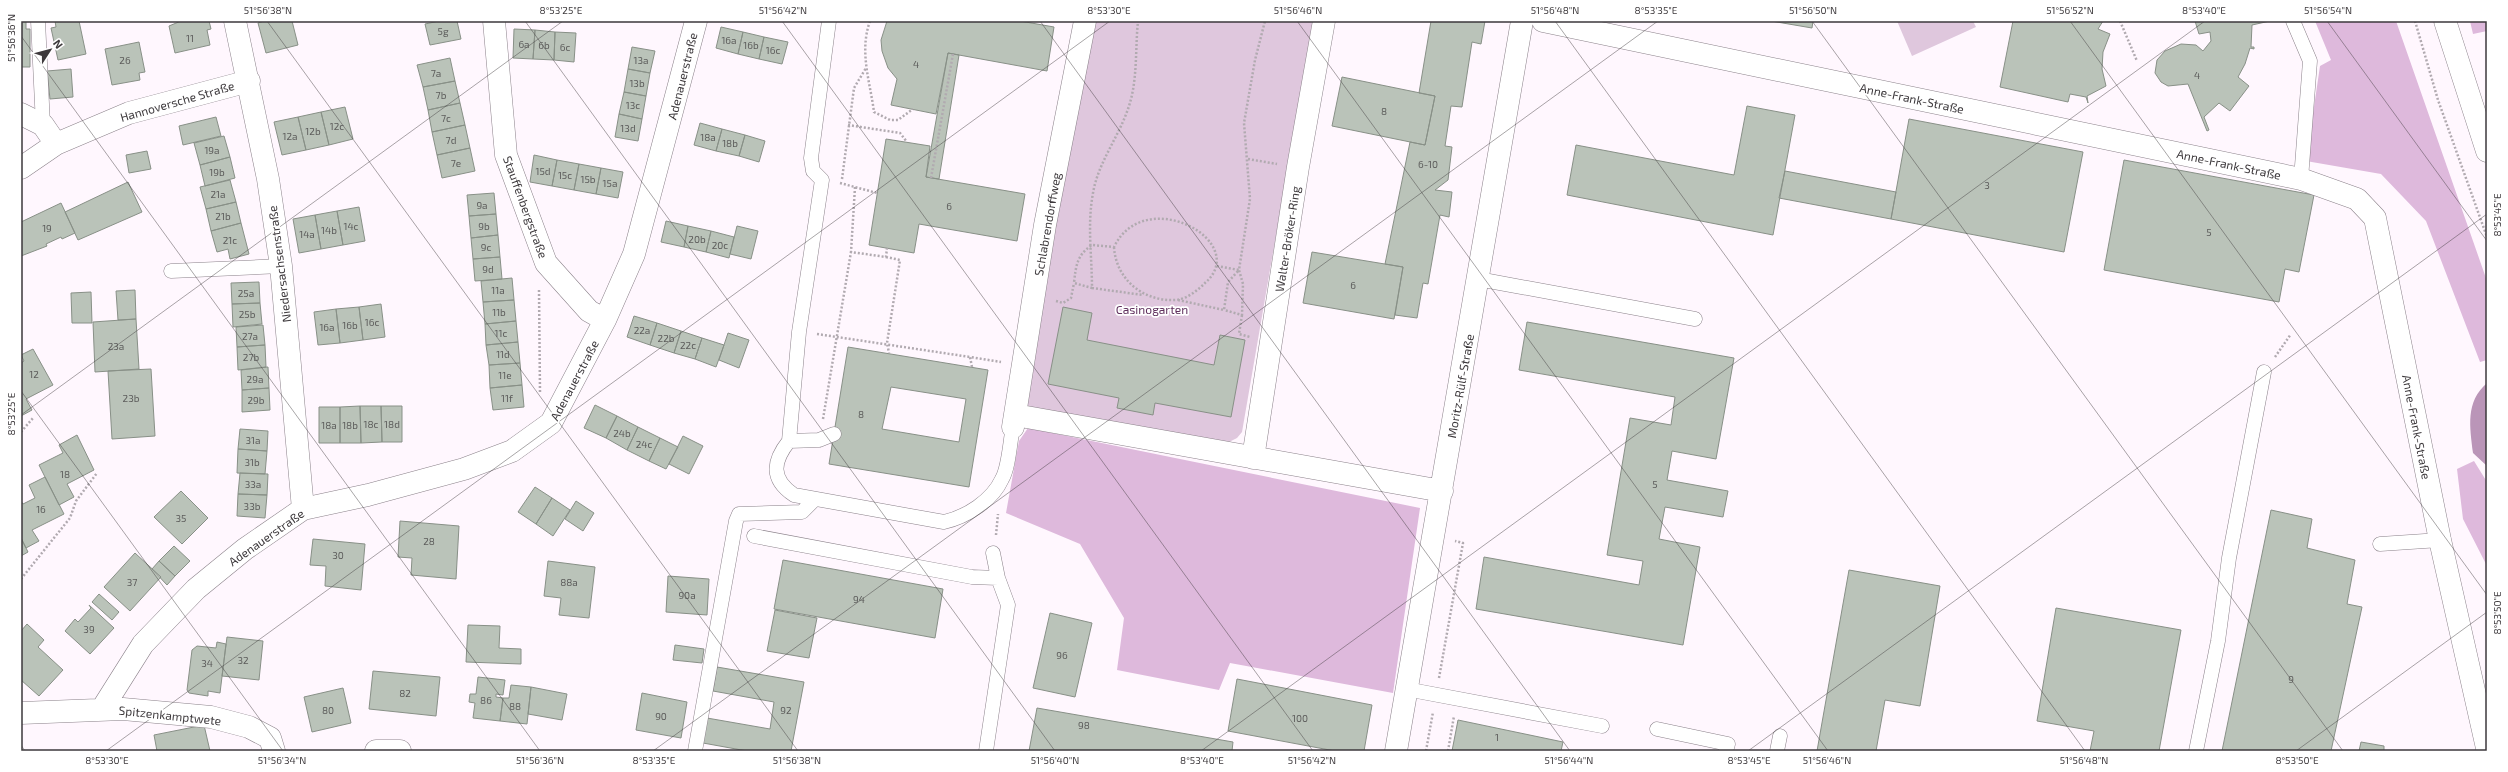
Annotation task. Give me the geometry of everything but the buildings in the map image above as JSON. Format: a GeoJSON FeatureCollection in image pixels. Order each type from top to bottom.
{"type":"FeatureCollection","features":[{"type":"Feature","properties":{"kind":"street","name":"Niedersachsenstraße"},"geometry":{"type":"LineString","coordinates":[[235,21],[249,81],[268,179],[281,266],[303,509]]}},
{"type":"Feature","properties":{"kind":"street","name":"Stauffenbergstraße"},"geometry":{"type":"LineString","coordinates":[[494,21],[506,155],[546,263],[589,310],[605,320]]}},
{"type":"Feature","properties":{"kind":"street","name":"Adenauerstraße"},"geometry":{"type":"LineString","coordinates":[[142,644],[196,589],[245,549],[303,509],[368,495],[464,469],[512,451],[551,423],[605,320],[634,254],[696,21]]}},
{"type":"Feature","properties":{"kind":"street","name":"Schlabrendorffweg"},"geometry":{"type":"LineString","coordinates":[[1014,421],[1045,225],[1085,21]]}},
{"type":"Feature","properties":{"kind":"street","name":"Walter-Bröker-Ring"},"geometry":{"type":"LineString","coordinates":[[1253,458],[1298,167],[1324,21]]}},
{"type":"Feature","properties":{"kind":"street","name":"Moritz-Rülf-Straße"},"geometry":{"type":"LineString","coordinates":[[1396,751],[1432,538],[1442,492],[1522,21]]}},
{"type":"Feature","properties":{"kind":"street","name":"Anne-Frank-Straße"},"geometry":{"type":"LineString","coordinates":[[1543,21],[2301,179],[2357,199],[2375,218],[2440,540],[2487,748]]}},
{"type":"Feature","properties":{"kind":"street"},"geometry":{"type":"LineString","coordinates":[[2445,21],[2487,151]]}},
{"type":"Feature","properties":{"kind":"street","name":"Hannoversche Straße"},"geometry":{"type":"LineString","coordinates":[[21,168],[56,144],[129,113],[249,81]]}},
{"type":"Feature","properties":{"kind":"street"},"geometry":{"type":"LineString","coordinates":[[21,114],[42,125],[56,144]]}},
{"type":"Feature","properties":{"kind":"street"},"geometry":{"type":"LineString","coordinates":[[1014,421],[1253,458],[1442,492]]}},
{"type":"Feature","properties":{"kind":"street","name":"Spitzenkamptwete"},"geometry":{"type":"LineString","coordinates":[[102,709],[142,644]]}},
{"type":"Feature","properties":{"kind":"street","name":"Spitzenkamptwete"},"geometry":{"type":"LineString","coordinates":[[21,713],[102,709],[211,717],[249,727],[270,738],[274,751]]}},
{"type":"Feature","properties":{"kind":"street"},"geometry":{"type":"LineString","coordinates":[[376,751],[400,751]]}},
{"type":"Feature","properties":{"kind":"lane"},"geometry":{"type":"LineString","coordinates":[[38,21],[42,125]]}},
{"type":"Feature","properties":{"kind":"lane"},"geometry":{"type":"LineString","coordinates":[[829,21],[811,158],[813,171],[822,180],[798,332],[789,441],[779,454],[776,461],[776,470],[779,480],[794,495],[944,522],[957,519],[977,508],[1003,479],[1014,421]]}},
{"type":"Feature","properties":{"kind":"lane"},"geometry":{"type":"LineString","coordinates":[[2293,21],[2310,61],[2301,179]]}},
{"type":"Feature","properties":{"kind":"lane"},"geometry":{"type":"LineString","coordinates":[[171,271],[281,266]]}},
{"type":"Feature","properties":{"kind":"lane"},"geometry":{"type":"LineString","coordinates":[[1478,279],[1695,319]]}},
{"type":"Feature","properties":{"kind":"lane"},"geometry":{"type":"LineString","coordinates":[[2196,751],[2218,642],[2229,558],[2264,372]]}},
{"type":"Feature","properties":{"kind":"lane"},"geometry":{"type":"LineString","coordinates":[[789,441],[819,440],[834,434]]}},
{"type":"Feature","properties":{"kind":"lane"},"geometry":{"type":"LineString","coordinates":[[695,751],[736,521],[739,514],[802,512],[815,499]]}},
{"type":"Feature","properties":{"kind":"lane"},"geometry":{"type":"LineString","coordinates":[[754,536],[972,578],[998,578]]}},
{"type":"Feature","properties":{"kind":"lane"},"geometry":{"type":"LineString","coordinates":[[2380,544],[2440,540]]}},
{"type":"Feature","properties":{"kind":"lane"},"geometry":{"type":"LineString","coordinates":[[986,751],[1008,605],[998,578],[993,553]]}},
{"type":"Feature","properties":{"kind":"lane"},"geometry":{"type":"LineString","coordinates":[[1406,689],[1602,726]]}},
{"type":"Feature","properties":{"kind":"lane"},"geometry":{"type":"LineString","coordinates":[[1657,729],[1728,744],[1726,751]]}},
{"type":"Feature","properties":{"kind":"lane"},"geometry":{"type":"LineString","coordinates":[[1777,751],[1780,736]]}},
{"type":"Feature","properties":{"kind":"path"},"geometry":{"type":"LineString","coordinates":[[870,21],[864,44],[866,68],[874,112],[890,120],[898,120],[913,109]]}},
{"type":"Feature","properties":{"kind":"path"},"geometry":{"type":"LineString","coordinates":[[1092,288],[1092,245],[1089,223],[1093,193],[1098,173],[1128,108],[1134,87],[1138,21]]}},
{"type":"Feature","properties":{"kind":"path"},"geometry":{"type":"LineString","coordinates":[[1240,330],[1243,284],[1239,270],[1248,218],[1248,159],[1244,123],[1255,60],[1265,21]]}},
{"type":"Feature","properties":{"kind":"path"},"geometry":{"type":"LineString","coordinates":[[2120,21],[2137,62]]}},
{"type":"Feature","properties":{"kind":"path"},"geometry":{"type":"LineString","coordinates":[[2416,21],[2438,100],[2487,237]]}},
{"type":"Feature","properties":{"kind":"path"},"geometry":{"type":"LineString","coordinates":[[931,178],[953,54]]}},
{"type":"Feature","properties":{"kind":"path"},"geometry":{"type":"LineString","coordinates":[[841,183],[854,88],[866,68]]}},
{"type":"Feature","properties":{"kind":"path"},"geometry":{"type":"LineString","coordinates":[[848,125],[900,133],[907,142]]}},
{"type":"Feature","properties":{"kind":"path"},"geometry":{"type":"LineString","coordinates":[[1248,159],[1298,167]]}},
{"type":"Feature","properties":{"kind":"path"},"geometry":{"type":"LineString","coordinates":[[819,440],[850,252],[855,186],[877,193]]}},
{"type":"Feature","properties":{"kind":"path"},"geometry":{"type":"LineString","coordinates":[[1144,296],[1117,266],[1114,247],[1119,238],[1136,224],[1151,220],[1173,220],[1196,229],[1206,239],[1215,251],[1217,266],[1214,274],[1200,288],[1177,300]]}},
{"type":"Feature","properties":{"kind":"path"},"geometry":{"type":"LineString","coordinates":[[1070,298],[1074,283],[1077,259],[1082,252],[1092,245],[1114,247]]}},
{"type":"Feature","properties":{"kind":"path"},"geometry":{"type":"LineString","coordinates":[[886,257],[887,248]]}},
{"type":"Feature","properties":{"kind":"path"},"geometry":{"type":"LineString","coordinates":[[850,252],[900,260],[887,344],[889,353]]}},
{"type":"Feature","properties":{"kind":"path"},"geometry":{"type":"LineString","coordinates":[[546,263],[539,278],[541,405],[551,423]]}},
{"type":"Feature","properties":{"kind":"path"},"geometry":{"type":"LineString","coordinates":[[1217,266],[1239,270]]}},
{"type":"Feature","properties":{"kind":"path"},"geometry":{"type":"LineString","coordinates":[[1224,310],[1228,282],[1239,270]]}},
{"type":"Feature","properties":{"kind":"path"},"geometry":{"type":"LineString","coordinates":[[1074,283],[1092,288],[1177,300],[1242,315]]}},
{"type":"Feature","properties":{"kind":"path"},"geometry":{"type":"LineString","coordinates":[[798,332],[998,361]]}},
{"type":"Feature","properties":{"kind":"path"},"geometry":{"type":"LineString","coordinates":[[2264,372],[2291,334]]}},
{"type":"Feature","properties":{"kind":"path"},"geometry":{"type":"LineString","coordinates":[[970,357],[972,367]]}},
{"type":"Feature","properties":{"kind":"path"},"geometry":{"type":"LineString","coordinates":[[21,432],[33,418]]}},
{"type":"Feature","properties":{"kind":"path"},"geometry":{"type":"LineString","coordinates":[[21,579],[70,518],[76,501],[97,473]]}},
{"type":"Feature","properties":{"kind":"path"},"geometry":{"type":"LineString","coordinates":[[1426,751],[1463,543],[1432,538]]}},
{"type":"Feature","properties":{"kind":"path"},"geometry":{"type":"LineString","coordinates":[[1448,751],[1454,713],[1462,714]]}},
{"type":"Feature","properties":{"kind":"green space","name":"Casinogarten"},"geometry":{"type":"Polygon","coordinates":[[[1093,21],[1313,21],[1242,432],[1237,438],[1225,444],[1022,410],[1093,21]]]}},
{"type":"Feature","properties":{"kind":"green space"},"geometry":{"type":"Polygon","coordinates":[[[1897,21],[1973,21],[1976,27],[1912,56],[1897,21]]]}},
{"type":"Feature","properties":{"kind":"shaded area"},"geometry":{"type":"Polygon","coordinates":[[[2315,21],[2396,21],[2487,281],[2487,360],[2480,362],[2426,221],[2381,174],[2306,161],[2320,66],[2331,60],[2315,21]]]}},
{"type":"Feature","properties":{"kind":"shaded area"},"geometry":{"type":"Polygon","coordinates":[[[2470,21],[2487,21],[2487,31],[2473,34],[2470,21]]]}},
{"type":"Feature","properties":{"kind":"shaded area"},"geometry":{"type":"Polygon","coordinates":[[[2487,383],[2487,466],[2473,453],[2470,424],[2472,407],[2475,398],[2487,383]]]}},
{"type":"Feature","properties":{"kind":"shaded area"},"geometry":{"type":"Polygon","coordinates":[[[1028,428],[1420,508],[1393,693],[1230,663],[1219,690],[1117,670],[1124,618],[1080,544],[1006,513],[1019,441],[1028,428]]]}},
{"type":"Feature","properties":{"kind":"shaded area"},"geometry":{"type":"Polygon","coordinates":[[[2474,461],[2487,482],[2487,566],[2463,519],[2457,469],[2474,461]]]}}]}
